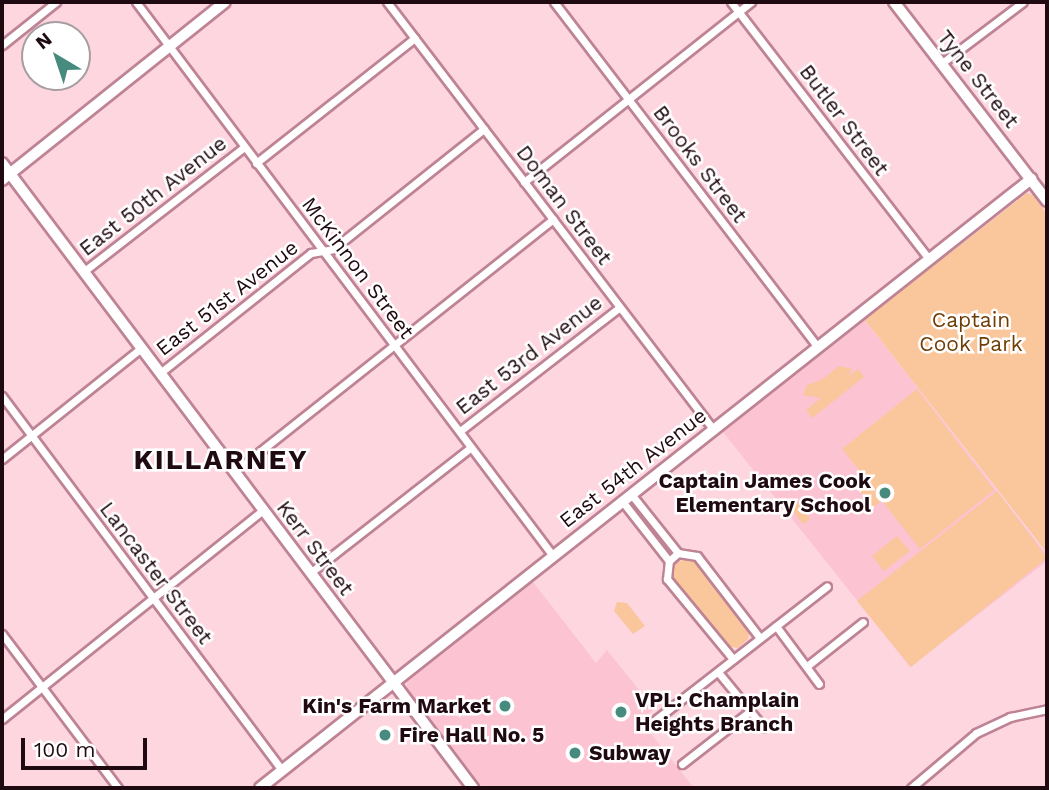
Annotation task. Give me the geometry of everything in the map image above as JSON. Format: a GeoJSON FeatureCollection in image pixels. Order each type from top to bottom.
{"type":"FeatureCollection","features":[{"type":"Feature","properties":{"kind":"street"},"geometry":{"type":"LineString","coordinates":[[2,45],[57,2]]}},
{"type":"Feature","properties":{"kind":"street","name":"McKinnon Street"},"geometry":{"type":"LineString","coordinates":[[136,2],[553,556]]}},
{"type":"Feature","properties":{"kind":"street"},"geometry":{"type":"LineString","coordinates":[[6,177],[225,2]]}},
{"type":"Feature","properties":{"kind":"street","name":"Doman Street"},"geometry":{"type":"LineString","coordinates":[[387,2],[713,429]]}},
{"type":"Feature","properties":{"kind":"street","name":"Brooks Street"},"geometry":{"type":"LineString","coordinates":[[554,2],[818,347]]}},
{"type":"Feature","properties":{"kind":"street","name":"Butler Street"},"geometry":{"type":"LineString","coordinates":[[731,2],[929,259]]}},
{"type":"Feature","properties":{"kind":"street"},"geometry":{"type":"LineString","coordinates":[[524,182],[751,2]]}},
{"type":"Feature","properties":{"kind":"street","name":"Tyne Street"},"geometry":{"type":"LineString","coordinates":[[894,2],[1047,201]]}},
{"type":"Feature","properties":{"kind":"street"},"geometry":{"type":"LineString","coordinates":[[942,63],[1023,2]]}},
{"type":"Feature","properties":{"kind":"street","name":"East 50th Avenue"},"geometry":{"type":"LineString","coordinates":[[256,163],[415,38]]}},
{"type":"Feature","properties":{"kind":"street","name":"East 51st Avenue"},"geometry":{"type":"LineString","coordinates":[[160,373],[311,253],[333,249],[484,129]]}},
{"type":"Feature","properties":{"kind":"street","name":"East 50th Avenue"},"geometry":{"type":"LineString","coordinates":[[83,272],[244,147]]}},
{"type":"Feature","properties":{"kind":"street","name":"Kerr Street"},"geometry":{"type":"LineString","coordinates":[[2,163],[6,177],[83,272],[473,788]]}},
{"type":"Feature","properties":{"kind":"street","name":"East 54th Avenue"},"geometry":{"type":"LineString","coordinates":[[260,788],[1031,179]]}},
{"type":"Feature","properties":{"kind":"street"},"geometry":{"type":"LineString","coordinates":[[234,472],[553,219]]}},
{"type":"Feature","properties":{"kind":"street","name":"East 53rd Avenue"},"geometry":{"type":"LineString","coordinates":[[460,431],[620,307]]}},
{"type":"Feature","properties":{"kind":"street","name":"East 51st Avenue"},"geometry":{"type":"LineString","coordinates":[[2,459],[141,348]]}},
{"type":"Feature","properties":{"kind":"street","name":"Lancaster Street"},"geometry":{"type":"LineString","coordinates":[[2,396],[282,770]]}},
{"type":"Feature","properties":{"kind":"street","name":"East 53rd Avenue"},"geometry":{"type":"LineString","coordinates":[[310,573],[470,447]]}},
{"type":"Feature","properties":{"kind":"street"},"geometry":{"type":"LineString","coordinates":[[631,494],[678,553],[697,556],[760,638]]}},
{"type":"Feature","properties":{"kind":"street"},"geometry":{"type":"LineString","coordinates":[[622,501],[669,561]]}},
{"type":"Feature","properties":{"kind":"street"},"geometry":{"type":"LineString","coordinates":[[2,719],[262,510]]}},
{"type":"Feature","properties":{"kind":"street"},"geometry":{"type":"LineString","coordinates":[[678,553],[669,561],[667,579],[733,659]]}},
{"type":"Feature","properties":{"kind":"street"},"geometry":{"type":"LineString","coordinates":[[650,724],[827,586]]}},
{"type":"Feature","properties":{"kind":"street"},"geometry":{"type":"LineString","coordinates":[[807,666],[863,622]]}},
{"type":"Feature","properties":{"kind":"street"},"geometry":{"type":"LineString","coordinates":[[776,626],[819,684]]}},
{"type":"Feature","properties":{"kind":"street"},"geometry":{"type":"LineString","coordinates":[[2,634],[118,788]]}},
{"type":"Feature","properties":{"kind":"street"},"geometry":{"type":"LineString","coordinates":[[718,672],[764,728]]}},
{"type":"Feature","properties":{"kind":"street"},"geometry":{"type":"LineString","coordinates":[[911,788],[963,741],[984,728],[1010,717],[1047,709]]}},
{"type":"Feature","properties":{"kind":"street"},"geometry":{"type":"LineString","coordinates":[[682,764],[750,711]]}},
{"type":"Feature","properties":{"kind":"shaded area","name":"Captain James Cook Elementary School"},"geometry":{"type":"Polygon","coordinates":[[[865,320],[1047,555],[1047,561],[910,667],[723,432],[865,320]]]}},
{"type":"Feature","properties":{"kind":"shaded area"},"geometry":{"type":"Polygon","coordinates":[[[533,582],[596,663],[607,650],[654,709],[640,720],[694,788],[483,788],[407,689],[407,682],[533,582]]]}},
{"type":"Feature","properties":{"kind":"green space","name":"Captain Cook Park"},"geometry":{"type":"Polygon","coordinates":[[[1027,193],[1033,195],[1047,214],[1047,553],[865,320],[942,255],[949,254],[1027,193]]]}},
{"type":"Feature","properties":{"kind":"green space"},"geometry":{"type":"Polygon","coordinates":[[[839,366],[852,369],[848,376],[858,369],[864,377],[812,418],[806,410],[821,398],[803,395],[807,385],[823,379],[839,366]]]}},
{"type":"Feature","properties":{"kind":"green space"},"geometry":{"type":"Polygon","coordinates":[[[917,389],[994,490],[920,549],[882,501],[873,507],[857,487],[866,479],[842,449],[917,389]]]}},
{"type":"Feature","properties":{"kind":"green space"},"geometry":{"type":"Polygon","coordinates":[[[997,491],[1047,558],[911,667],[857,601],[997,491]]]}},
{"type":"Feature","properties":{"kind":"green space"},"geometry":{"type":"Polygon","coordinates":[[[794,498],[810,519],[803,524],[787,503],[794,498]]]}},
{"type":"Feature","properties":{"kind":"green space"},"geometry":{"type":"Polygon","coordinates":[[[897,536],[910,551],[884,571],[872,556],[897,536]]]}},
{"type":"Feature","properties":{"kind":"green space"},"geometry":{"type":"Polygon","coordinates":[[[687,558],[696,561],[750,630],[748,639],[738,648],[725,646],[672,579],[674,564],[687,558]]]}},
{"type":"Feature","properties":{"kind":"green space"},"geometry":{"type":"Polygon","coordinates":[[[617,602],[627,603],[645,626],[633,634],[614,611],[617,602]]]}},
{"type":"Feature","properties":{"kind":"place","name":"Captain James Cook Elementary School"},"geometry":{"type":"Point","coordinates":[885,493]}},
{"type":"Feature","properties":{"kind":"place","name":"Kin's Farm Market"},"geometry":{"type":"Point","coordinates":[505,706]}},
{"type":"Feature","properties":{"kind":"place","name":"VPL: Champlain Heights Branch"},"geometry":{"type":"Point","coordinates":[621,712]}},
{"type":"Feature","properties":{"kind":"place","name":"Fire Hall No. 5"},"geometry":{"type":"Point","coordinates":[385,735]}},
{"type":"Feature","properties":{"kind":"place","name":"Subway"},"geometry":{"type":"Point","coordinates":[575,753]}},
{"type":"Feature","properties":{"kind":"district","name":"KILLARNEY"},"geometry":{"type":"Point","coordinates":[221,460]}}]}
